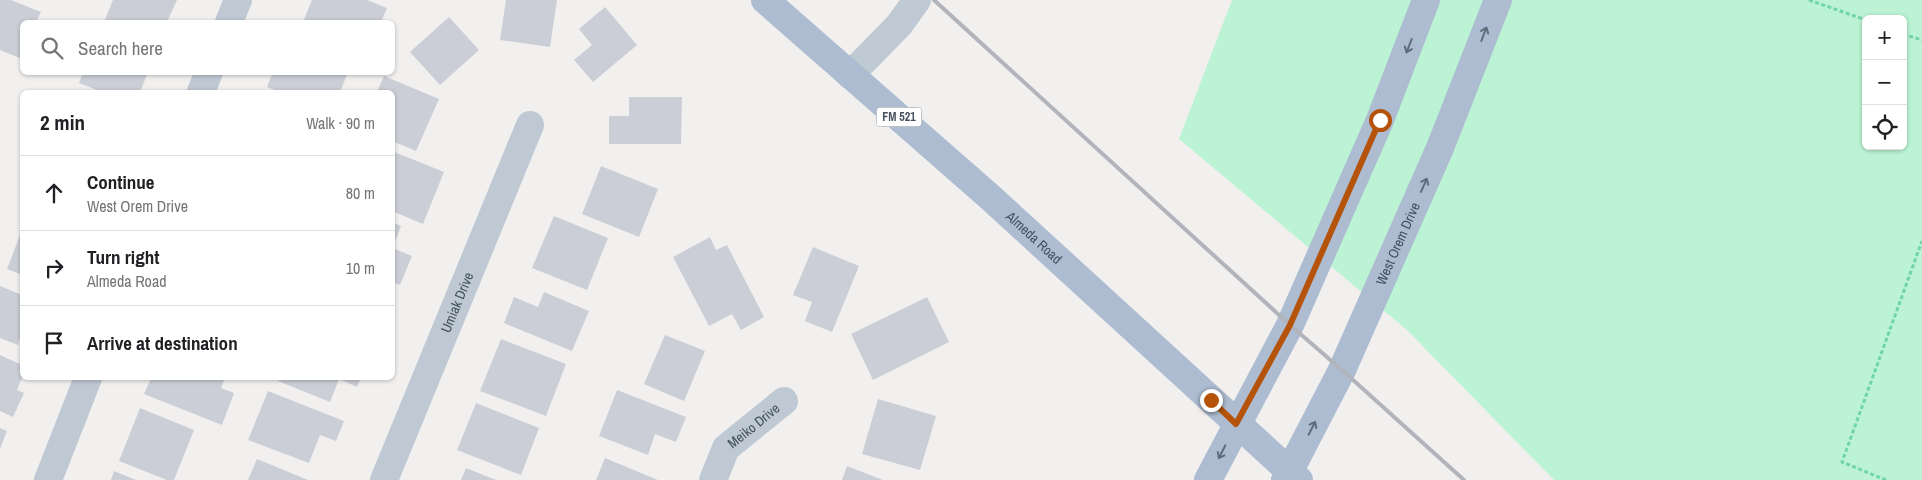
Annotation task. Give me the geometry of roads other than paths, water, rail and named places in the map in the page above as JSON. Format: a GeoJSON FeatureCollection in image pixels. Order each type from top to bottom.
{"type":"FeatureCollection","features":[{"type":"Feature","properties":{"kind":"main road","name":"Almeda Road"},"geometry":{"type":"LineString","coordinates":[[765,0],[991,198],[1291,477]]}},
{"type":"Feature","properties":{"kind":"main road"},"geometry":{"type":"LineString","coordinates":[[1208,480],[1290,325],[1380,120],[1426,0]]}},
{"type":"Feature","properties":{"kind":"main road","name":"West Orem Drive"},"geometry":{"type":"LineString","coordinates":[[1291,477],[1342,370],[1425,183],[1498,0]]}},
{"type":"Feature","properties":{"kind":"street"},"geometry":{"type":"LineString","coordinates":[[230,20],[238,0]]}},
{"type":"Feature","properties":{"kind":"street"},"geometry":{"type":"LineString","coordinates":[[850,75],[899,25],[917,0]]}},
{"type":"Feature","properties":{"kind":"street"},"geometry":{"type":"LineString","coordinates":[[202,90],[208,75]]}},
{"type":"Feature","properties":{"kind":"street","name":"Umiak Drive"},"geometry":{"type":"LineString","coordinates":[[384,480],[530,125]]}},
{"type":"Feature","properties":{"kind":"street"},"geometry":{"type":"LineString","coordinates":[[48,480],[87,380]]}},
{"type":"Feature","properties":{"kind":"street","name":"Meiko Drive"},"geometry":{"type":"LineString","coordinates":[[713,480],[726,448],[784,401]]}},
{"type":"Feature","properties":{"kind":"railway"},"geometry":{"type":"LineString","coordinates":[[934,0],[1290,325],[1464,480]]}}]}
